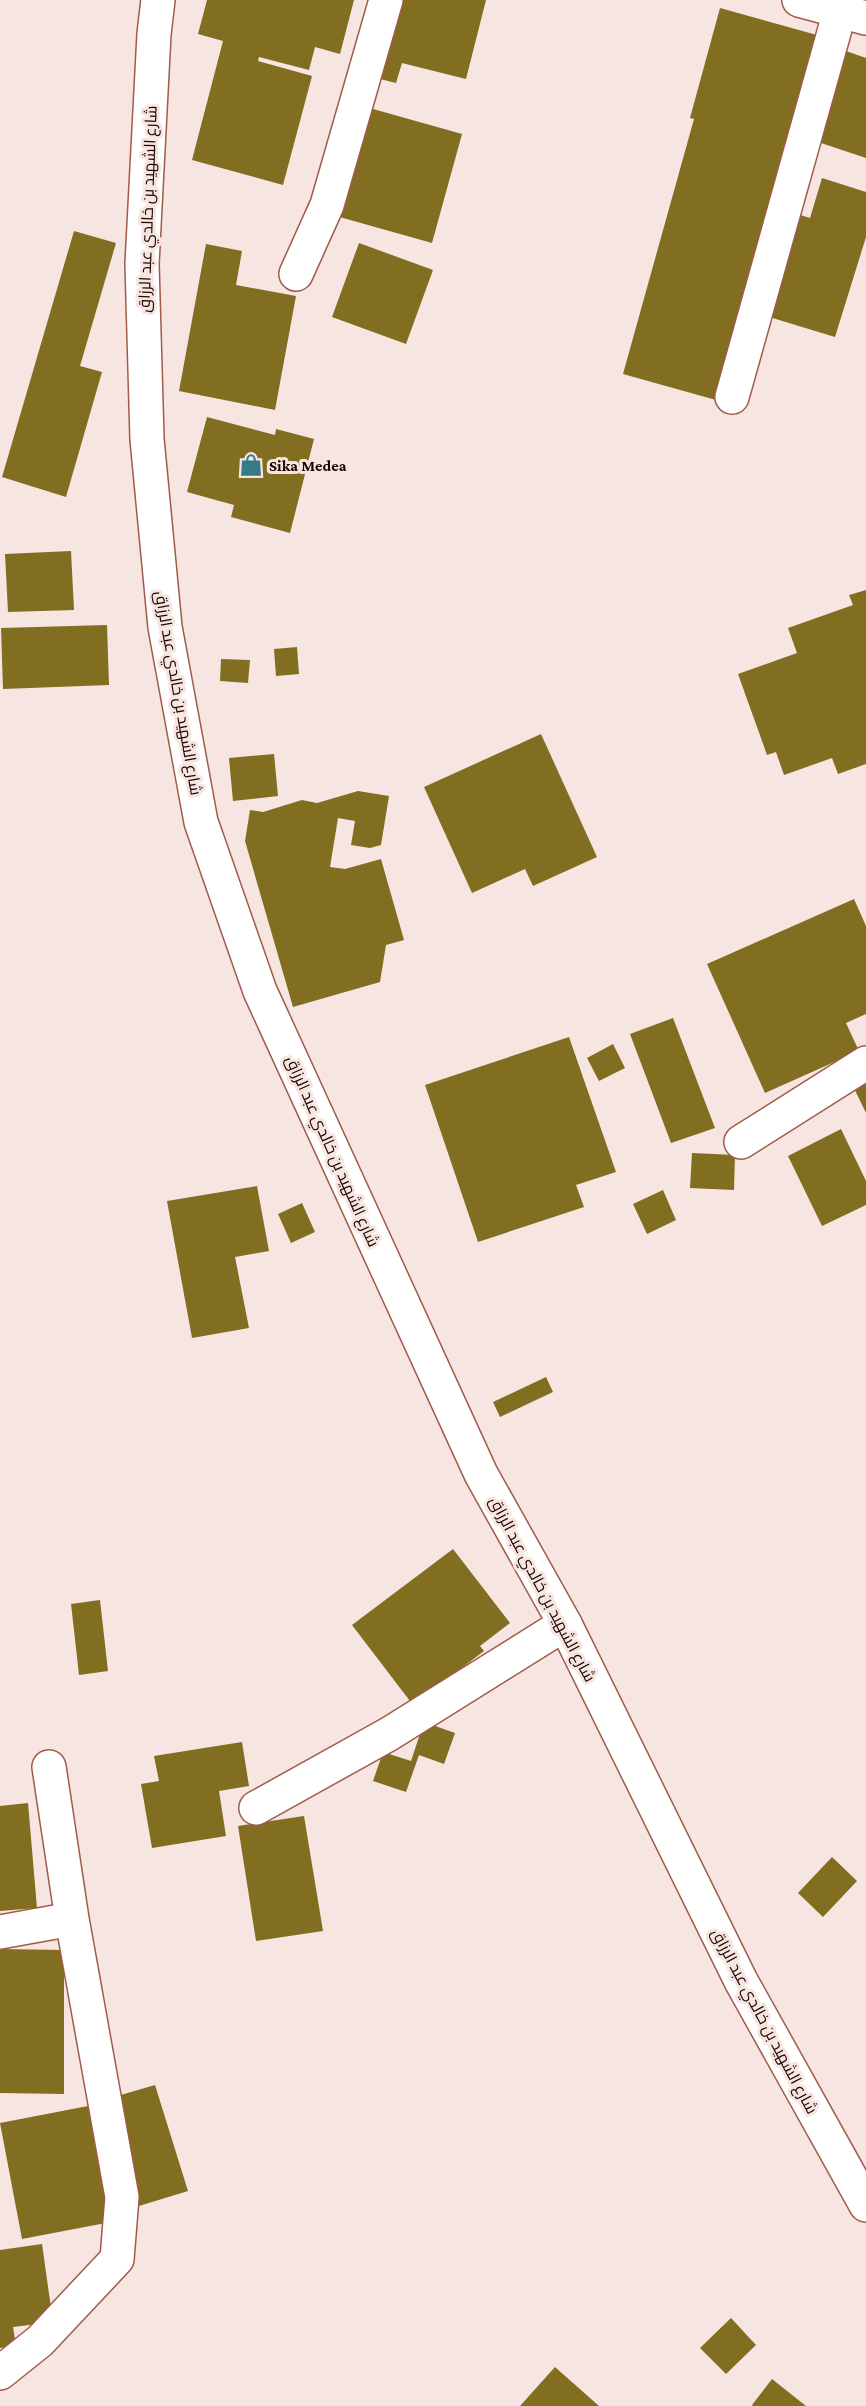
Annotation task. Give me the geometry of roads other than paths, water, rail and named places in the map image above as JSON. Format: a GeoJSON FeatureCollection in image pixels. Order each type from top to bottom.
{"type":"FeatureCollection","features":[{"type":"Feature","properties":{"kind":"main road","name":"شارع الشهيد بن خالدي عبد الرزاق"},"geometry":{"type":"LineString","coordinates":[[158,0],[142,264],[147,439],[165,627],[201,822],[260,991],[481,1474],[565,1624],[741,1981],[866,2205]]}},
{"type":"Feature","properties":{"kind":"main road"},"geometry":{"type":"LineString","coordinates":[[296,274],[327,205],[386,0]]}},
{"type":"Feature","properties":{"kind":"main road"},"geometry":{"type":"LineString","coordinates":[[732,397],[853,14],[798,0]]}},
{"type":"Feature","properties":{"kind":"main road"},"geometry":{"type":"LineString","coordinates":[[741,1142],[866,1063]]}},
{"type":"Feature","properties":{"kind":"main road"},"geometry":{"type":"LineString","coordinates":[[256,1808],[389,1734],[565,1624]]}},
{"type":"Feature","properties":{"kind":"main road"},"geometry":{"type":"LineString","coordinates":[[0,2373],[40,2341],[117,2259],[122,2197],[72,1919],[49,1767]]}},
{"type":"Feature","properties":{"kind":"main road"},"geometry":{"type":"LineString","coordinates":[[0,1932],[72,1919]]}},
{"type":"Feature","properties":{"kind":"place","name":"Sika Medea"},"geometry":{"type":"Point","coordinates":[251,465]}}]}
